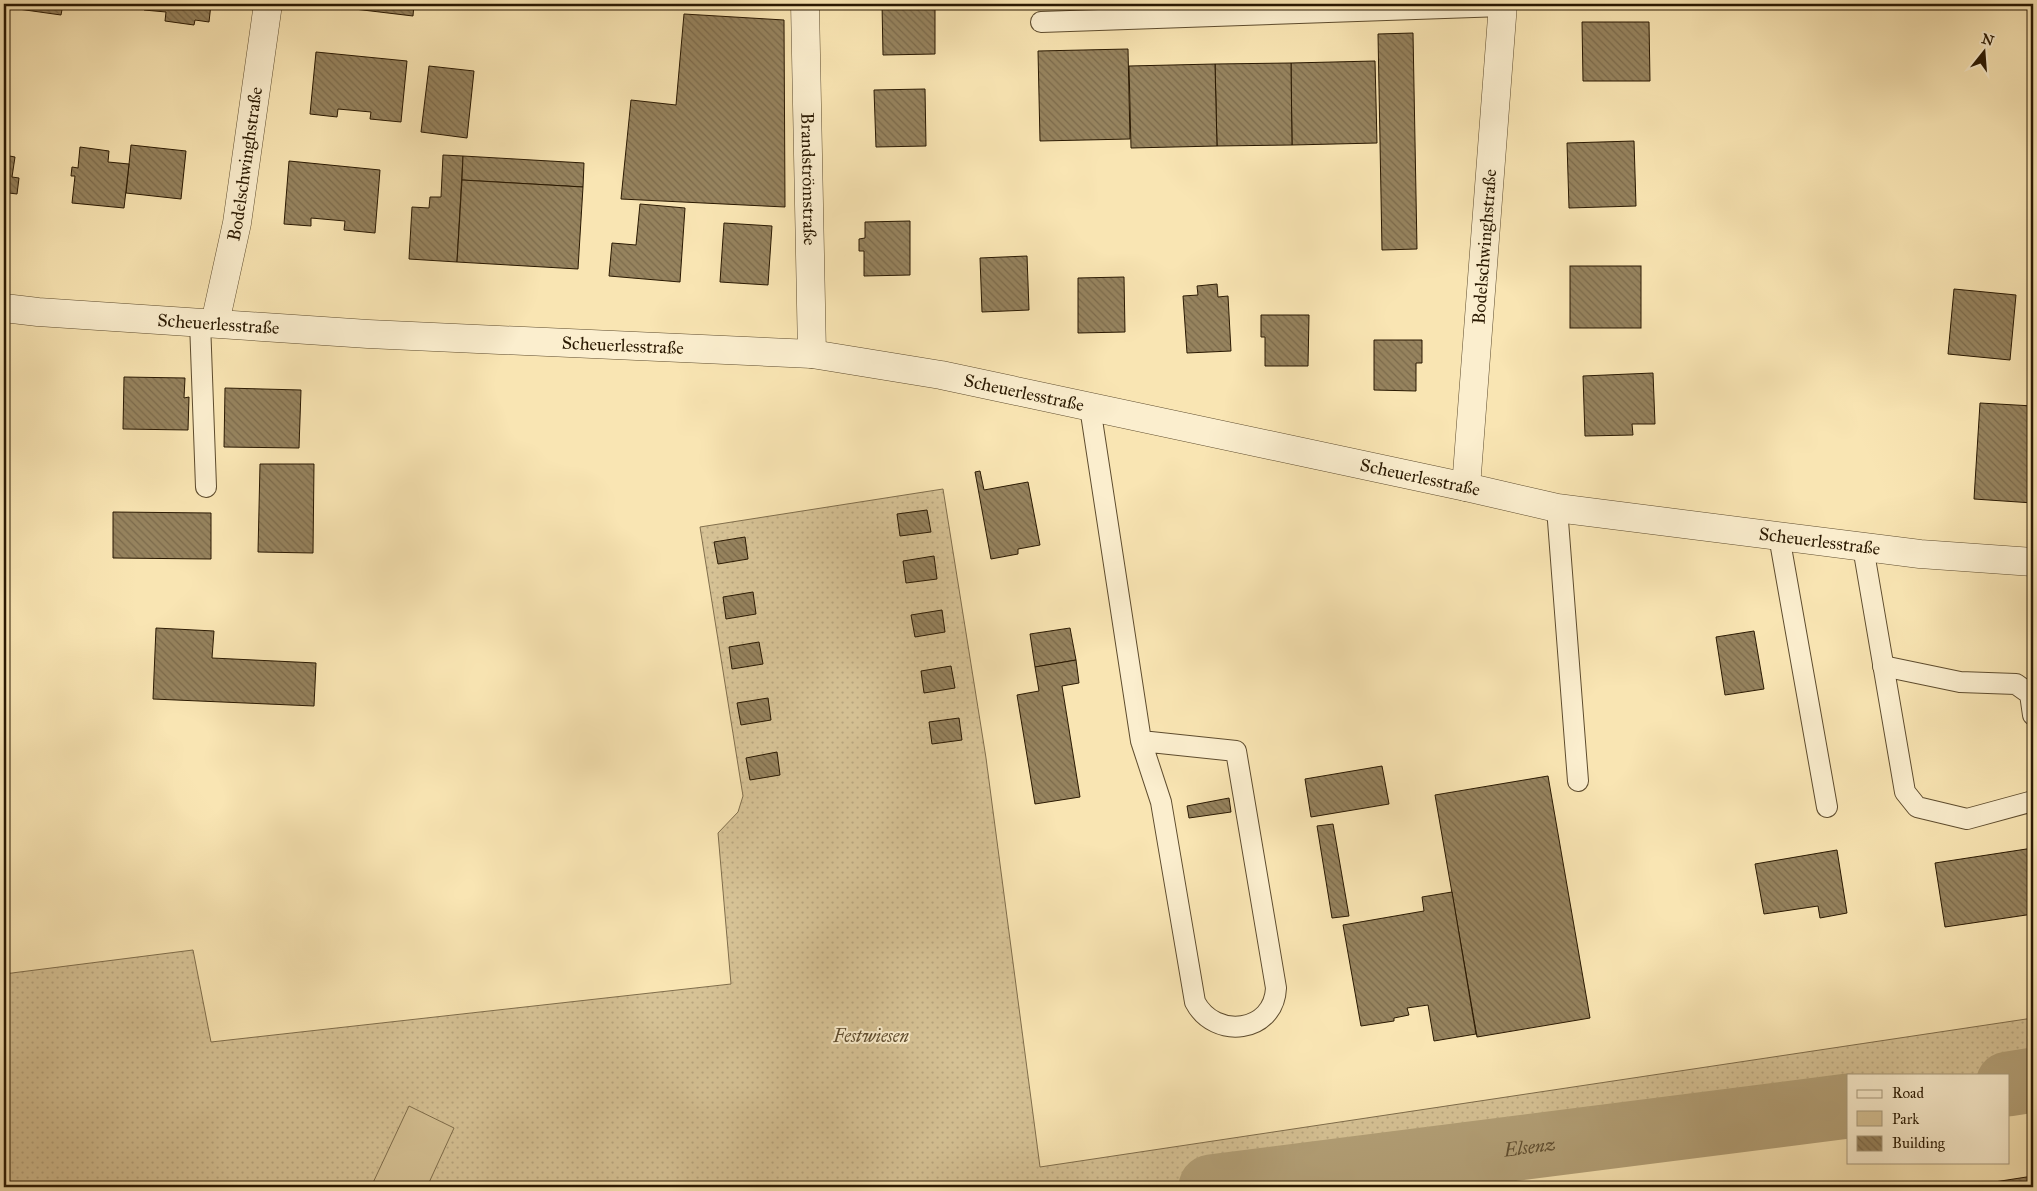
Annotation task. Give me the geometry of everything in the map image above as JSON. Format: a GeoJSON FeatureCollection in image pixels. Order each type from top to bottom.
{"type":"FeatureCollection","features":[{"type":"Feature","properties":{"kind":"street","name":"Bodelschwinghstraße"},"geometry":{"type":"LineString","coordinates":[[207,322],[237,223],[268,4]]}},
{"type":"Feature","properties":{"kind":"street","name":"Brandströmstraße"},"geometry":{"type":"LineString","coordinates":[[805,4],[812,354]]}},
{"type":"Feature","properties":{"kind":"street","name":"Bodelschwinghstraße"},"geometry":{"type":"LineString","coordinates":[[1466,487],[1503,5]]}},
{"type":"Feature","properties":{"kind":"street","name":"Scheuerlesstraße"},"geometry":{"type":"LineString","coordinates":[[4,308],[38,312],[368,334],[812,354],[941,375],[1466,487],[1556,508],[1863,548],[2033,562]]}},
{"type":"Feature","properties":{"kind":"lane","name":"Bodelschwinghstraße"},"geometry":{"type":"LineString","coordinates":[[1041,22],[1503,5]]}},
{"type":"Feature","properties":{"kind":"lane"},"geometry":{"type":"LineString","coordinates":[[206,487],[207,322]]}},
{"type":"Feature","properties":{"kind":"lane"},"geometry":{"type":"LineString","coordinates":[[1090,407],[1142,741],[1161,802],[1195,1002],[1204,1015],[1215,1023],[1228,1027],[1254,1023],[1265,1015],[1272,1004],[1276,988],[1236,751],[1142,741]]}},
{"type":"Feature","properties":{"kind":"lane"},"geometry":{"type":"LineString","coordinates":[[1556,508],[1578,781]]}},
{"type":"Feature","properties":{"kind":"lane"},"geometry":{"type":"LineString","coordinates":[[1779,536],[1827,807]]}},
{"type":"Feature","properties":{"kind":"lane"},"geometry":{"type":"LineString","coordinates":[[1863,548],[1905,792],[1917,807],[1967,819],[2033,801]]}},
{"type":"Feature","properties":{"kind":"lane"},"geometry":{"type":"LineString","coordinates":[[1882,666],[1960,682],[2016,684],[2030,694],[2033,714]]}},
{"type":"Feature","properties":{"kind":"green space","name":"Festwiesen"},"geometry":{"type":"Polygon","coordinates":[[[943,489],[986,758],[1040,1167],[2033,1018],[2033,1109],[2010,1112],[2010,1074],[1847,1074],[1847,1133],[1444,1187],[4,1187],[4,974],[193,950],[211,1042],[731,984],[718,833],[738,812],[743,796],[700,527],[943,489]]]}},
{"type":"Feature","properties":{"kind":"green space"},"geometry":{"type":"Polygon","coordinates":[[[409,1106],[454,1128],[427,1187],[371,1187],[409,1106]]]}},
{"type":"Feature","properties":{"kind":"building"},"geometry":{"type":"Polygon","coordinates":[[[4,4],[63,4],[61,15],[4,7],[4,4]]]}},
{"type":"Feature","properties":{"kind":"building"},"geometry":{"type":"Polygon","coordinates":[[[145,4],[211,4],[209,22],[195,20],[194,25],[165,21],[166,12],[144,10],[145,4]]]}},
{"type":"Feature","properties":{"kind":"building"},"geometry":{"type":"Polygon","coordinates":[[[347,4],[414,4],[413,16],[346,8],[347,4]]]}},
{"type":"Feature","properties":{"kind":"building"},"geometry":{"type":"Polygon","coordinates":[[[882,4],[935,4],[935,54],[883,55],[882,4]]]}},
{"type":"Feature","properties":{"kind":"building"},"geometry":{"type":"Polygon","coordinates":[[[684,14],[784,20],[785,207],[621,199],[631,100],[676,105],[684,14]]]}},
{"type":"Feature","properties":{"kind":"building"},"geometry":{"type":"Polygon","coordinates":[[[1582,22],[1649,22],[1650,81],[1583,81],[1582,22]]]}},
{"type":"Feature","properties":{"kind":"building"},"geometry":{"type":"Polygon","coordinates":[[[1413,33],[1417,249],[1382,250],[1378,34],[1413,33]]]}},
{"type":"Feature","properties":{"kind":"building"},"geometry":{"type":"Polygon","coordinates":[[[1128,49],[1130,139],[1040,141],[1038,51],[1128,49]]]}},
{"type":"Feature","properties":{"kind":"building"},"geometry":{"type":"Polygon","coordinates":[[[316,52],[407,61],[401,122],[370,119],[371,112],[338,109],[337,117],[310,114],[316,52]]]}},
{"type":"Feature","properties":{"kind":"building"},"geometry":{"type":"Polygon","coordinates":[[[1375,61],[1377,143],[1292,145],[1291,63],[1375,61]]]}},
{"type":"Feature","properties":{"kind":"building"},"geometry":{"type":"Polygon","coordinates":[[[1291,63],[1292,145],[1217,146],[1215,64],[1291,63]]]}},
{"type":"Feature","properties":{"kind":"building"},"geometry":{"type":"Polygon","coordinates":[[[1215,64],[1217,146],[1131,148],[1129,66],[1215,64]]]}},
{"type":"Feature","properties":{"kind":"building"},"geometry":{"type":"Polygon","coordinates":[[[429,66],[474,71],[467,138],[421,132],[429,66]]]}},
{"type":"Feature","properties":{"kind":"building"},"geometry":{"type":"Polygon","coordinates":[[[925,89],[926,146],[876,147],[874,90],[925,89]]]}},
{"type":"Feature","properties":{"kind":"building"},"geometry":{"type":"Polygon","coordinates":[[[1634,141],[1636,206],[1569,208],[1567,143],[1634,141]]]}},
{"type":"Feature","properties":{"kind":"building"},"geometry":{"type":"Polygon","coordinates":[[[131,145],[186,151],[181,199],[126,193],[131,145]]]}},
{"type":"Feature","properties":{"kind":"building"},"geometry":{"type":"Polygon","coordinates":[[[80,147],[109,151],[108,162],[129,164],[124,208],[72,203],[75,176],[71,176],[72,167],[78,168],[80,147]]]}},
{"type":"Feature","properties":{"kind":"building"},"geometry":{"type":"Polygon","coordinates":[[[4,155],[15,157],[12,177],[19,178],[17,194],[9,193],[6,216],[4,216],[4,155]]]}},
{"type":"Feature","properties":{"kind":"building"},"geometry":{"type":"Polygon","coordinates":[[[443,155],[463,156],[457,262],[409,259],[412,207],[429,208],[430,197],[441,197],[443,155]]]}},
{"type":"Feature","properties":{"kind":"building"},"geometry":{"type":"Polygon","coordinates":[[[463,156],[584,163],[583,187],[462,180],[463,156]]]}},
{"type":"Feature","properties":{"kind":"building"},"geometry":{"type":"Polygon","coordinates":[[[289,161],[380,170],[375,233],[344,230],[345,221],[311,218],[311,226],[284,224],[289,161]]]}},
{"type":"Feature","properties":{"kind":"building"},"geometry":{"type":"Polygon","coordinates":[[[462,180],[583,187],[578,269],[457,262],[462,180]]]}},
{"type":"Feature","properties":{"kind":"building"},"geometry":{"type":"Polygon","coordinates":[[[640,204],[685,208],[680,282],[609,276],[612,243],[636,245],[640,204]]]}},
{"type":"Feature","properties":{"kind":"building"},"geometry":{"type":"Polygon","coordinates":[[[910,221],[910,275],[864,276],[864,251],[859,251],[859,239],[865,238],[865,222],[910,221]]]}},
{"type":"Feature","properties":{"kind":"building"},"geometry":{"type":"Polygon","coordinates":[[[724,223],[772,226],[768,285],[720,282],[724,223]]]}},
{"type":"Feature","properties":{"kind":"building"},"geometry":{"type":"Polygon","coordinates":[[[1027,256],[1029,310],[982,312],[980,258],[1027,256]]]}},
{"type":"Feature","properties":{"kind":"building"},"geometry":{"type":"Polygon","coordinates":[[[1570,266],[1641,266],[1641,328],[1570,328],[1570,266]]]}},
{"type":"Feature","properties":{"kind":"building"},"geometry":{"type":"Polygon","coordinates":[[[1124,277],[1125,332],[1078,333],[1078,278],[1124,277]]]}},
{"type":"Feature","properties":{"kind":"building"},"geometry":{"type":"Polygon","coordinates":[[[1217,284],[1218,297],[1228,296],[1231,351],[1187,353],[1183,296],[1198,295],[1197,286],[1217,284]]]}},
{"type":"Feature","properties":{"kind":"building"},"geometry":{"type":"Polygon","coordinates":[[[1954,289],[2016,295],[2010,360],[1948,354],[1954,289]]]}},
{"type":"Feature","properties":{"kind":"building"},"geometry":{"type":"Polygon","coordinates":[[[1261,315],[1309,315],[1308,366],[1265,366],[1265,337],[1261,337],[1261,315]]]}},
{"type":"Feature","properties":{"kind":"building"},"geometry":{"type":"Polygon","coordinates":[[[1374,340],[1422,340],[1422,363],[1416,363],[1416,391],[1374,390],[1374,340]]]}},
{"type":"Feature","properties":{"kind":"building"},"geometry":{"type":"Polygon","coordinates":[[[1653,373],[1655,424],[1632,424],[1633,435],[1585,436],[1583,376],[1653,373]]]}},
{"type":"Feature","properties":{"kind":"building"},"geometry":{"type":"Polygon","coordinates":[[[124,377],[185,378],[184,398],[189,397],[188,430],[123,429],[124,377]]]}},
{"type":"Feature","properties":{"kind":"building"},"geometry":{"type":"Polygon","coordinates":[[[225,388],[301,390],[299,448],[224,447],[225,388]]]}},
{"type":"Feature","properties":{"kind":"building"},"geometry":{"type":"Polygon","coordinates":[[[1980,403],[2033,406],[2033,503],[1974,499],[1980,403]]]}},
{"type":"Feature","properties":{"kind":"building"},"geometry":{"type":"Polygon","coordinates":[[[260,464],[314,464],[313,553],[258,552],[260,464]]]}},
{"type":"Feature","properties":{"kind":"building"},"geometry":{"type":"Polygon","coordinates":[[[980,471],[984,490],[1028,482],[1040,545],[1018,549],[1018,554],[991,559],[975,472],[980,471]]]}},
{"type":"Feature","properties":{"kind":"building"},"geometry":{"type":"Polygon","coordinates":[[[927,510],[931,532],[900,536],[897,514],[927,510]]]}},
{"type":"Feature","properties":{"kind":"building"},"geometry":{"type":"Polygon","coordinates":[[[113,512],[211,513],[211,559],[113,558],[113,512]]]}},
{"type":"Feature","properties":{"kind":"building"},"geometry":{"type":"Polygon","coordinates":[[[745,537],[748,559],[718,564],[714,542],[745,537]]]}},
{"type":"Feature","properties":{"kind":"building"},"geometry":{"type":"Polygon","coordinates":[[[934,556],[937,579],[906,583],[903,561],[934,556]]]}},
{"type":"Feature","properties":{"kind":"building"},"geometry":{"type":"Polygon","coordinates":[[[753,592],[756,614],[726,619],[723,597],[753,592]]]}},
{"type":"Feature","properties":{"kind":"building"},"geometry":{"type":"Polygon","coordinates":[[[942,610],[945,632],[915,637],[911,615],[942,610]]]}},
{"type":"Feature","properties":{"kind":"building"},"geometry":{"type":"Polygon","coordinates":[[[156,628],[214,631],[212,658],[316,663],[314,706],[153,699],[156,628]]]}},
{"type":"Feature","properties":{"kind":"building"},"geometry":{"type":"Polygon","coordinates":[[[1070,628],[1076,660],[1035,667],[1030,634],[1070,628]]]}},
{"type":"Feature","properties":{"kind":"building"},"geometry":{"type":"Polygon","coordinates":[[[1754,631],[1764,689],[1725,695],[1716,637],[1754,631]]]}},
{"type":"Feature","properties":{"kind":"building"},"geometry":{"type":"Polygon","coordinates":[[[759,642],[763,664],[732,669],[729,647],[759,642]]]}},
{"type":"Feature","properties":{"kind":"building"},"geometry":{"type":"Polygon","coordinates":[[[1076,660],[1079,683],[1062,686],[1080,797],[1035,804],[1017,695],[1039,691],[1035,667],[1076,660]]]}},
{"type":"Feature","properties":{"kind":"building"},"geometry":{"type":"Polygon","coordinates":[[[951,666],[955,688],[924,693],[921,671],[951,666]]]}},
{"type":"Feature","properties":{"kind":"building"},"geometry":{"type":"Polygon","coordinates":[[[768,698],[771,720],[741,725],[737,703],[768,698]]]}},
{"type":"Feature","properties":{"kind":"building"},"geometry":{"type":"Polygon","coordinates":[[[959,718],[962,740],[932,744],[929,722],[959,718]]]}},
{"type":"Feature","properties":{"kind":"building"},"geometry":{"type":"Polygon","coordinates":[[[777,752],[780,775],[750,780],[746,758],[777,752]]]}},
{"type":"Feature","properties":{"kind":"building"},"geometry":{"type":"Polygon","coordinates":[[[1382,766],[1389,804],[1311,817],[1305,779],[1382,766]]]}},
{"type":"Feature","properties":{"kind":"building"},"geometry":{"type":"Polygon","coordinates":[[[1548,776],[1590,1018],[1477,1037],[1435,795],[1548,776]]]}},
{"type":"Feature","properties":{"kind":"building"},"geometry":{"type":"Polygon","coordinates":[[[1229,798],[1231,812],[1189,818],[1187,806],[1229,798]]]}},
{"type":"Feature","properties":{"kind":"building"},"geometry":{"type":"Polygon","coordinates":[[[1333,824],[1349,916],[1332,918],[1317,826],[1333,824]]]}},
{"type":"Feature","properties":{"kind":"building"},"geometry":{"type":"Polygon","coordinates":[[[2033,848],[2033,914],[1945,927],[1935,863],[2033,848]]]}},
{"type":"Feature","properties":{"kind":"building"},"geometry":{"type":"Polygon","coordinates":[[[1837,850],[1847,913],[1820,918],[1818,906],[1764,914],[1755,864],[1837,850]]]}},
{"type":"Feature","properties":{"kind":"building"},"geometry":{"type":"Polygon","coordinates":[[[1452,892],[1476,1034],[1434,1041],[1428,1005],[1407,1008],[1409,1015],[1394,1018],[1394,1021],[1361,1026],[1343,925],[1424,911],[1422,897],[1452,892]]]}},
{"type":"Feature","properties":{"kind":"building"},"geometry":{"type":"Polygon","coordinates":[[[2033,1176],[2033,1187],[1962,1187],[2033,1176]]]}},
{"type":"Feature","properties":{"kind":"waterway","name":"Elsenz"},"geometry":{"type":"LineString","coordinates":[[2010,1084],[2033,1080]]}},
{"type":"Feature","properties":{"kind":"waterway","name":"Elsenz"},"geometry":{"type":"LineString","coordinates":[[1211,1187],[1847,1106]]}}]}
